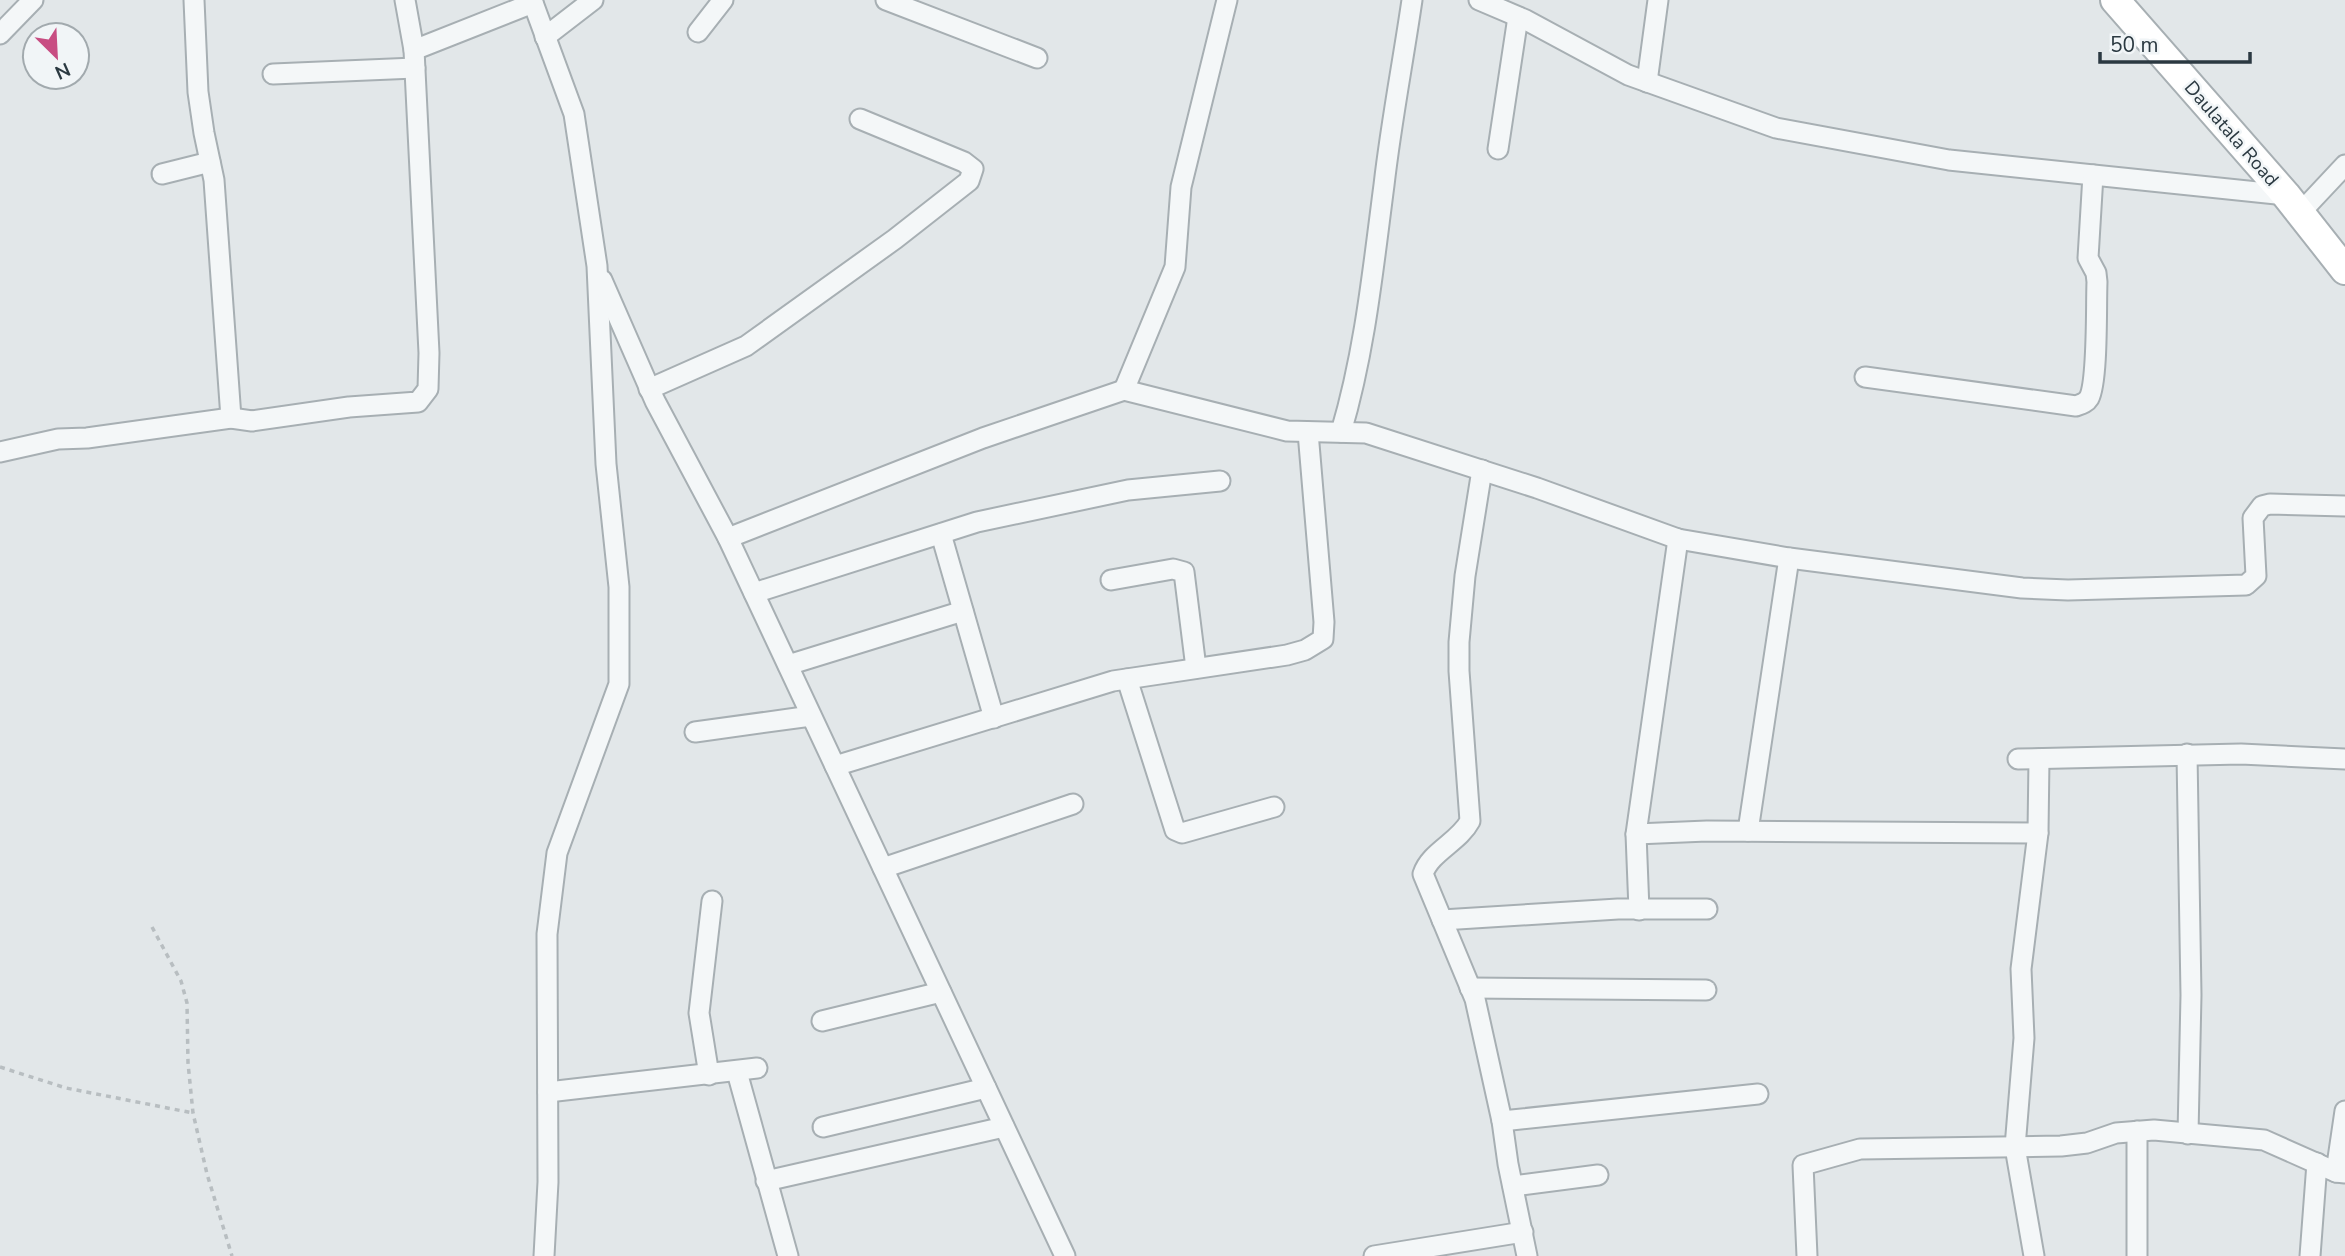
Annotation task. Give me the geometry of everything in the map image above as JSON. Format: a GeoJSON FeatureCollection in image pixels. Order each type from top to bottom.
{"type":"FeatureCollection","features":[{"type":"Feature","properties":{"kind":"main road","name":"Daulatala Road"},"geometry":{"type":"LineString","coordinates":[[2115,0],[2293,204],[2345,270]]}},
{"type":"Feature","properties":{"kind":"street"},"geometry":{"type":"LineString","coordinates":[[0,34],[17,7],[33,0]]}},
{"type":"Feature","properties":{"kind":"street"},"geometry":{"type":"LineString","coordinates":[[194,0],[198,92],[214,180],[231,418]]}},
{"type":"Feature","properties":{"kind":"street"},"geometry":{"type":"LineString","coordinates":[[0,452],[58,439],[87,438],[231,418],[252,421],[349,407],[418,402],[428,389],[429,354],[414,59],[405,0]]}},
{"type":"Feature","properties":{"kind":"street"},"geometry":{"type":"LineString","coordinates":[[545,37],[593,0]]}},
{"type":"Feature","properties":{"kind":"street"},"geometry":{"type":"LineString","coordinates":[[698,32],[723,0]]}},
{"type":"Feature","properties":{"kind":"street"},"geometry":{"type":"LineString","coordinates":[[886,0],[1037,58]]}},
{"type":"Feature","properties":{"kind":"street"},"geometry":{"type":"LineString","coordinates":[[1124,390],[1175,267],[1181,187],[1227,0]]}},
{"type":"Feature","properties":{"kind":"street"},"geometry":{"type":"LineString","coordinates":[[1340,432],[1354,388],[1372,288],[1384,183],[1412,0]]}},
{"type":"Feature","properties":{"kind":"street"},"geometry":{"type":"LineString","coordinates":[[1479,0],[1518,17],[1628,75],[1776,128],[1949,160],[2093,175],[2293,204],[2345,166]]}},
{"type":"Feature","properties":{"kind":"street"},"geometry":{"type":"LineString","coordinates":[[1647,82],[1658,0]]}},
{"type":"Feature","properties":{"kind":"street"},"geometry":{"type":"LineString","coordinates":[[273,74],[414,59],[533,1],[574,114],[597,266],[606,464],[619,587],[619,684],[557,853],[547,934],[548,1182],[544,1256]]}},
{"type":"Feature","properties":{"kind":"street"},"geometry":{"type":"LineString","coordinates":[[1498,149],[1518,17]]}},
{"type":"Feature","properties":{"kind":"street"},"geometry":{"type":"LineString","coordinates":[[649,389],[746,346],[895,239],[969,181],[974,169],[964,162],[860,119]]}},
{"type":"Feature","properties":{"kind":"street"},"geometry":{"type":"LineString","coordinates":[[162,174],[210,162]]}},
{"type":"Feature","properties":{"kind":"street"},"geometry":{"type":"LineString","coordinates":[[1865,377],[2076,405],[2085,403],[2090,396],[2094,356],[2097,282],[2096,273],[2088,258],[2093,175]]}},
{"type":"Feature","properties":{"kind":"street"},"geometry":{"type":"LineString","coordinates":[[597,266],[649,389],[728,538],[1065,1256]]}},
{"type":"Feature","properties":{"kind":"street"},"geometry":{"type":"LineString","coordinates":[[728,538],[984,438],[1124,390],[1287,431],[1366,433],[1482,470],[1678,539],[1789,558],[2022,588],[2068,590],[2246,585],[2256,576],[2253,517],[2262,506],[2345,506]]}},
{"type":"Feature","properties":{"kind":"street"},"geometry":{"type":"LineString","coordinates":[[835,766],[1127,679],[1287,655],[1306,650],[1323,639],[1324,622],[1308,432]]}},
{"type":"Feature","properties":{"kind":"street"},"geometry":{"type":"LineString","coordinates":[[1482,470],[1465,576],[1459,652],[1470,821],[1463,834],[1434,859],[1423,874],[1475,999],[1502,1121],[1527,1256]]}},
{"type":"Feature","properties":{"kind":"street"},"geometry":{"type":"LineString","coordinates":[[754,593],[977,522],[1128,490],[1220,481]]}},
{"type":"Feature","properties":{"kind":"street"},"geometry":{"type":"LineString","coordinates":[[941,534],[994,718]]}},
{"type":"Feature","properties":{"kind":"street"},"geometry":{"type":"LineString","coordinates":[[1639,910],[1636,834],[1678,539]]}},
{"type":"Feature","properties":{"kind":"street"},"geometry":{"type":"LineString","coordinates":[[1748,831],[1789,558]]}},
{"type":"Feature","properties":{"kind":"street"},"geometry":{"type":"LineString","coordinates":[[1111,579],[1173,569],[1184,572],[1196,668]]}},
{"type":"Feature","properties":{"kind":"street"},"geometry":{"type":"LineString","coordinates":[[788,665],[963,611]]}},
{"type":"Feature","properties":{"kind":"street"},"geometry":{"type":"LineString","coordinates":[[1127,679],[1175,830],[1182,833],[1274,807]]}},
{"type":"Feature","properties":{"kind":"street"},"geometry":{"type":"LineString","coordinates":[[695,732],[811,716]]}},
{"type":"Feature","properties":{"kind":"street"},"geometry":{"type":"LineString","coordinates":[[2187,754],[2191,995],[2188,1133]]}},
{"type":"Feature","properties":{"kind":"street"},"geometry":{"type":"LineString","coordinates":[[2018,759],[2241,754],[2345,759]]}},
{"type":"Feature","properties":{"kind":"street"},"geometry":{"type":"LineString","coordinates":[[2034,1256],[2015,1147],[2024,1038],[2021,969],[2038,833],[2039,759]]}},
{"type":"Feature","properties":{"kind":"street"},"geometry":{"type":"LineString","coordinates":[[883,868],[1073,804]]}},
{"type":"Feature","properties":{"kind":"street"},"geometry":{"type":"LineString","coordinates":[[1636,834],[1748,831],[2038,833]]}},
{"type":"Feature","properties":{"kind":"street"},"geometry":{"type":"LineString","coordinates":[[709,1075],[699,1013],[712,901]]}},
{"type":"Feature","properties":{"kind":"street"},"geometry":{"type":"LineString","coordinates":[[1442,920],[1618,909],[1707,909]]}},
{"type":"Feature","properties":{"kind":"street"},"geometry":{"type":"LineString","coordinates":[[1470,988],[1706,990]]}},
{"type":"Feature","properties":{"kind":"street"},"geometry":{"type":"LineString","coordinates":[[822,1021],[941,992]]}},
{"type":"Feature","properties":{"kind":"street"},"geometry":{"type":"LineString","coordinates":[[548,1092],[747,1070],[766,1181],[788,1256]]}},
{"type":"Feature","properties":{"kind":"street"},"geometry":{"type":"LineString","coordinates":[[823,1127],[986,1088]]}},
{"type":"Feature","properties":{"kind":"street"},"geometry":{"type":"LineString","coordinates":[[1502,1121],[1758,1094]]}},
{"type":"Feature","properties":{"kind":"street"},"geometry":{"type":"LineString","coordinates":[[1807,1256],[1803,1165],[1860,1149],[2087,1143],[2116,1133],[2154,1130],[2264,1140],[2340,1172],[2345,1111]]}},
{"type":"Feature","properties":{"kind":"street"},"geometry":{"type":"LineString","coordinates":[[766,1181],[1004,1127]]}},
{"type":"Feature","properties":{"kind":"street"},"geometry":{"type":"LineString","coordinates":[[2137,1132],[2137,1256]]}},
{"type":"Feature","properties":{"kind":"street"},"geometry":{"type":"LineString","coordinates":[[2310,1256],[2317,1163]]}},
{"type":"Feature","properties":{"kind":"street"},"geometry":{"type":"LineString","coordinates":[[1513,1186],[1598,1175]]}},
{"type":"Feature","properties":{"kind":"street"},"geometry":{"type":"LineString","coordinates":[[1374,1256],[1523,1232]]}},
{"type":"Feature","properties":{"kind":"path"},"geometry":{"type":"LineString","coordinates":[[152,927],[181,981],[187,1003],[188,1063],[193,1113],[207,1174],[232,1256]]}},
{"type":"Feature","properties":{"kind":"path"},"geometry":{"type":"LineString","coordinates":[[0,1067],[66,1088],[193,1113]]}}]}
